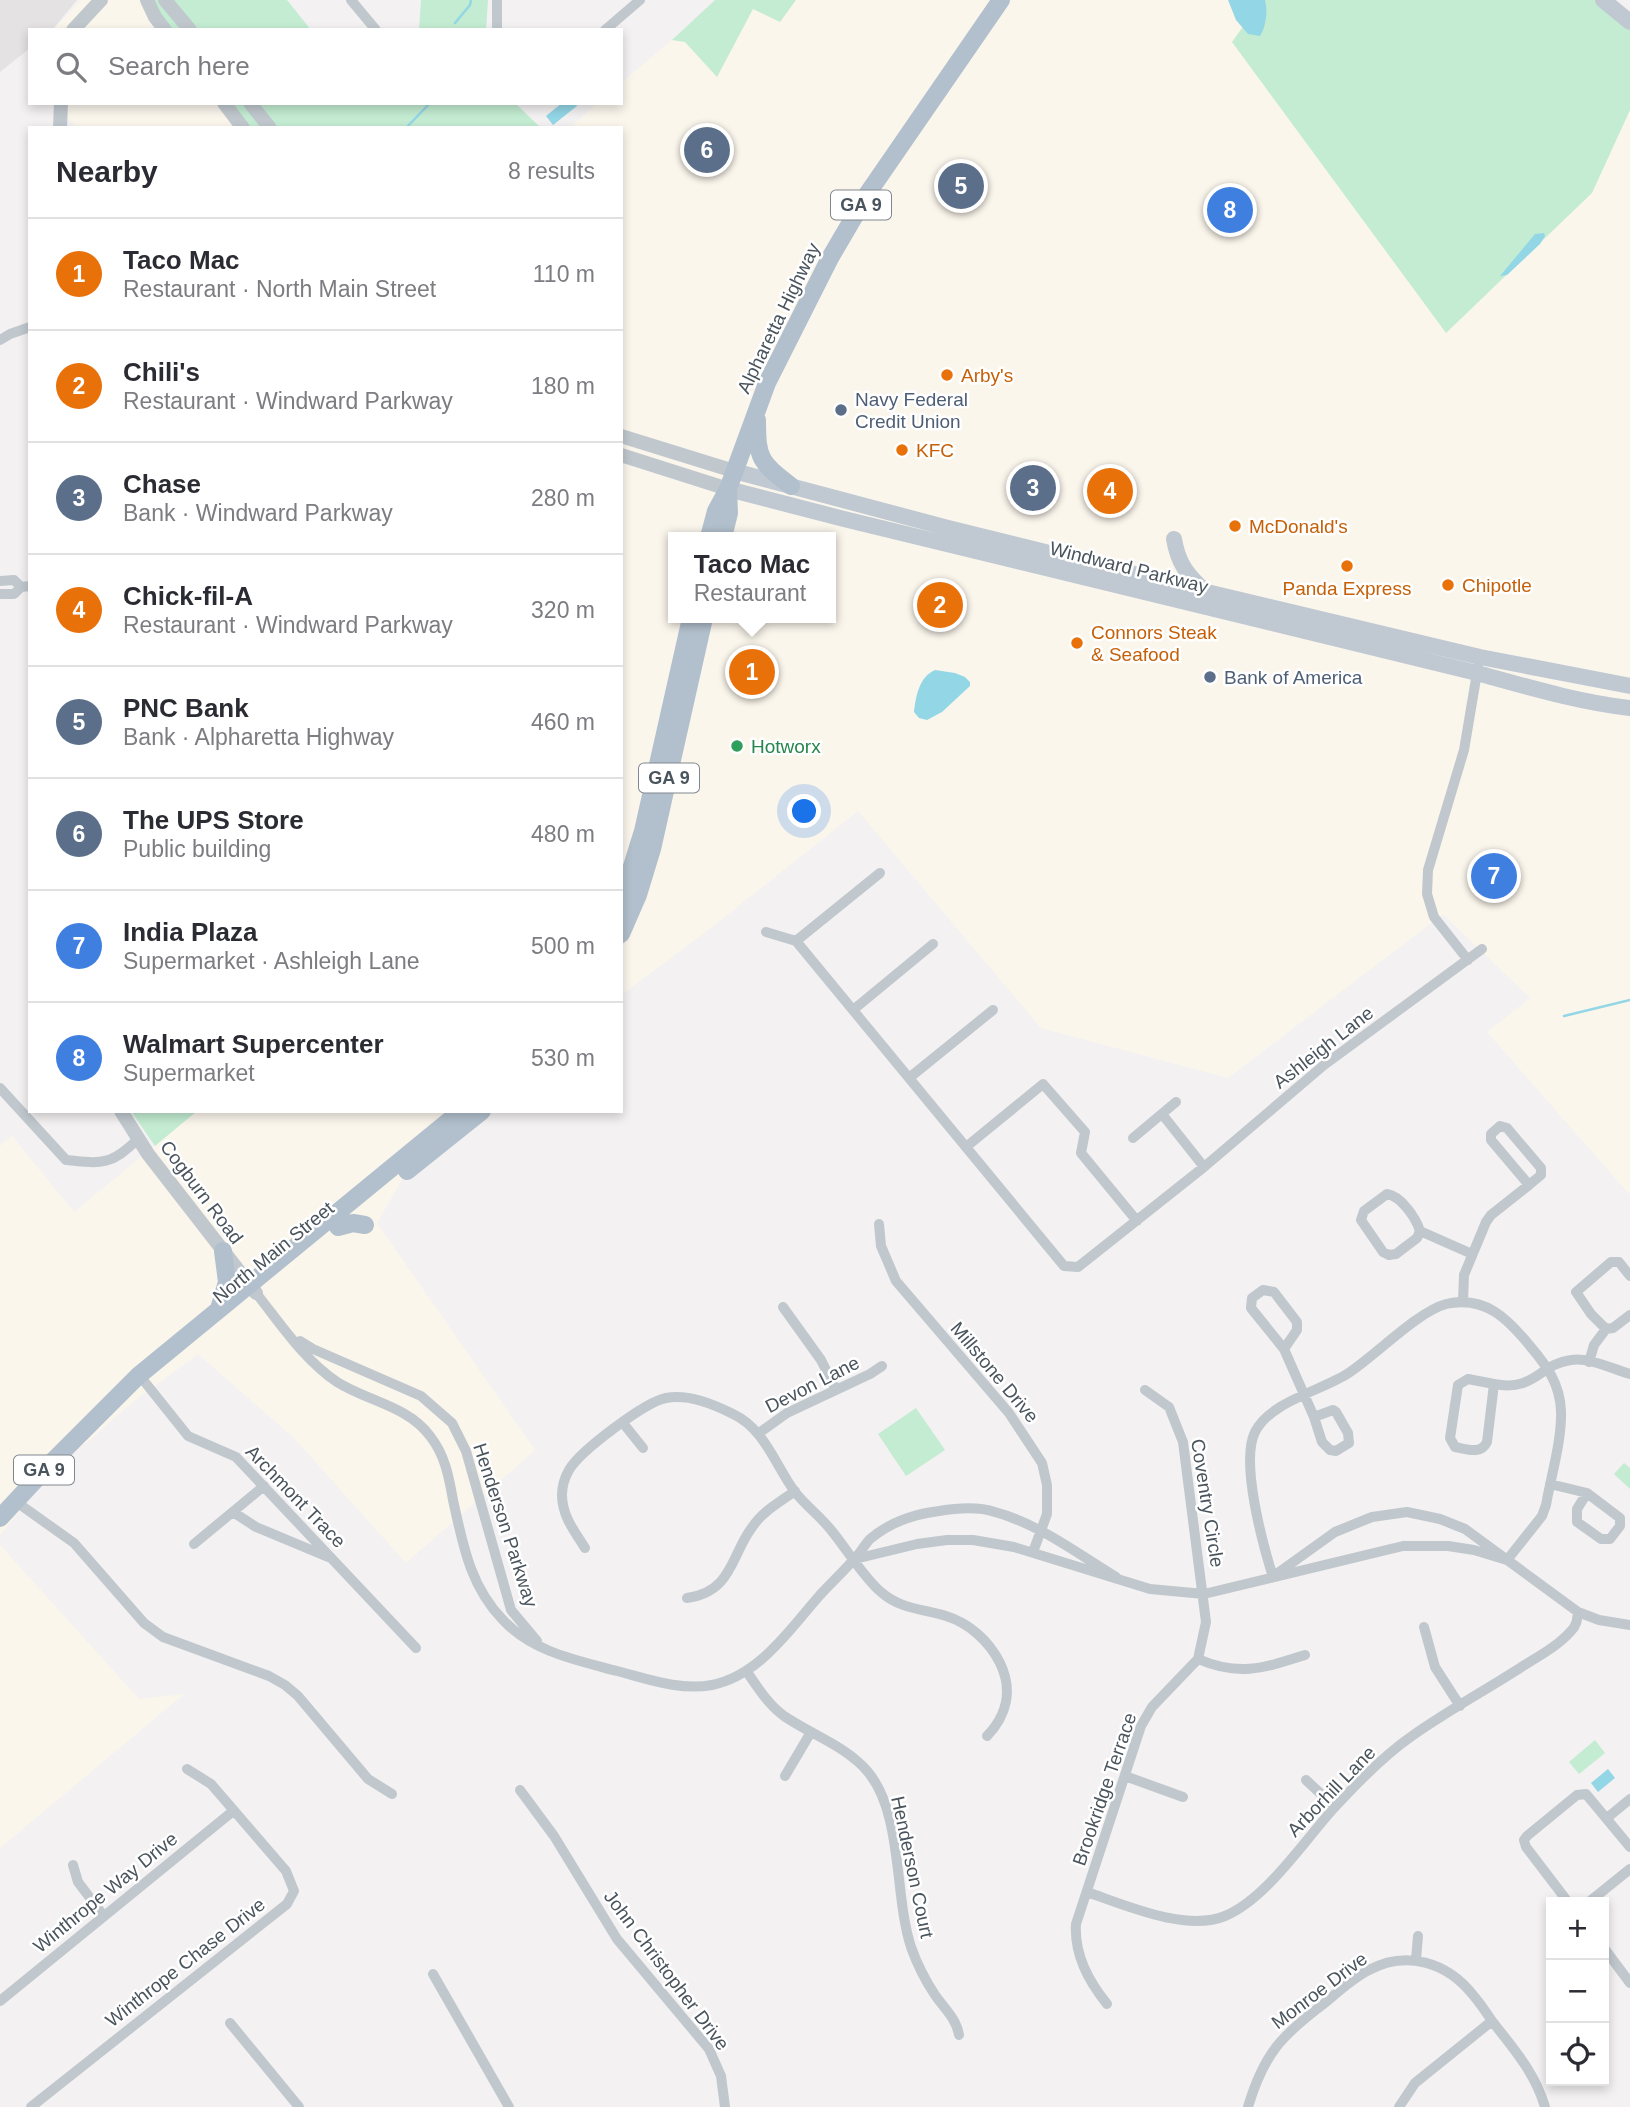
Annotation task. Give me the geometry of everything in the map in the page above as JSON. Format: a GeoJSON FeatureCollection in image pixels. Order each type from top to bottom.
{"type":"FeatureCollection","features":[{"type":"Feature","properties":{"kind":"main road","name":"Alpharetta Highway"},"geometry":{"type":"LineString","coordinates":[[728,489],[756,410],[794,327],[830,258],[860,206],[1001,0]]}},
{"type":"Feature","properties":{"kind":"main road"},"geometry":{"type":"LineString","coordinates":[[1603,0],[1630,22]]}},
{"type":"Feature","properties":{"kind":"main road"},"geometry":{"type":"LineString","coordinates":[[756,410],[758,449],[762,461],[791,486]]}},
{"type":"Feature","properties":{"kind":"main road","name":"Windward Parkway"},"geometry":{"type":"LineString","coordinates":[[734,471],[1207,592],[1478,665],[1555,694],[1630,708]]}},
{"type":"Feature","properties":{"kind":"main road","name":"Windward Parkway"},"geometry":{"type":"LineString","coordinates":[[728,489],[951,546],[1478,665],[1630,686]]}},
{"type":"Feature","properties":{"kind":"main road","name":"GA 9"},"geometry":{"type":"LineString","coordinates":[[710,532],[716,511],[728,489]]}},
{"type":"Feature","properties":{"kind":"main road","name":"GA 9"},"geometry":{"type":"LineString","coordinates":[[724,532],[729,513],[728,489]]}},
{"type":"Feature","properties":{"kind":"main road"},"geometry":{"type":"LineString","coordinates":[[1174,539],[1182,568],[1207,592]]}},
{"type":"Feature","properties":{"kind":"main road","name":"GA 9"},"geometry":{"type":"LineString","coordinates":[[623,895],[646,820],[690,623]]}},
{"type":"Feature","properties":{"kind":"main road","name":"GA 9"},"geometry":{"type":"LineString","coordinates":[[623,929],[638,895],[652,849],[703,623]]}},
{"type":"Feature","properties":{"kind":"main road","name":"North Main Street"},"geometry":{"type":"LineString","coordinates":[[89,1423],[144,1381],[459,1113]]}},
{"type":"Feature","properties":{"kind":"main road","name":"North Main Street"},"geometry":{"type":"LineString","coordinates":[[0,1518],[89,1423],[138,1376],[218,1310],[253,1289],[338,1227],[480,1113]]}},
{"type":"Feature","properties":{"kind":"main road"},"geometry":{"type":"LineString","coordinates":[[338,1227],[354,1223],[365,1225]]}},
{"type":"Feature","properties":{"kind":"main road"},"geometry":{"type":"LineString","coordinates":[[218,1310],[227,1282],[223,1251]]}},
{"type":"Feature","properties":{"kind":"street"},"geometry":{"type":"LineString","coordinates":[[75,28],[101,0]]}},
{"type":"Feature","properties":{"kind":"street"},"geometry":{"type":"LineString","coordinates":[[147,0],[163,28]]}},
{"type":"Feature","properties":{"kind":"street"},"geometry":{"type":"LineString","coordinates":[[165,0],[188,28]]}},
{"type":"Feature","properties":{"kind":"street"},"geometry":{"type":"LineString","coordinates":[[351,0],[374,28]]}},
{"type":"Feature","properties":{"kind":"street"},"geometry":{"type":"LineString","coordinates":[[497,0],[497,28]]}},
{"type":"Feature","properties":{"kind":"street"},"geometry":{"type":"LineString","coordinates":[[608,28],[640,0]]}},
{"type":"Feature","properties":{"kind":"street"},"geometry":{"type":"LineString","coordinates":[[60,126],[61,105]]}},
{"type":"Feature","properties":{"kind":"street"},"geometry":{"type":"LineString","coordinates":[[226,105],[241,126]]}},
{"type":"Feature","properties":{"kind":"street"},"geometry":{"type":"LineString","coordinates":[[252,105],[268,126]]}},
{"type":"Feature","properties":{"kind":"street"},"geometry":{"type":"LineString","coordinates":[[0,340],[28,328]]}},
{"type":"Feature","properties":{"kind":"street","name":"Windward Parkway"},"geometry":{"type":"LineString","coordinates":[[623,437],[734,471]]}},
{"type":"Feature","properties":{"kind":"street","name":"Windward Parkway"},"geometry":{"type":"LineString","coordinates":[[623,456],[728,489]]}},
{"type":"Feature","properties":{"kind":"street"},"geometry":{"type":"LineString","coordinates":[[0,582],[14,580],[26,586],[14,594],[0,594]]}},
{"type":"Feature","properties":{"kind":"street"},"geometry":{"type":"LineString","coordinates":[[1468,960],[1434,917],[1427,894],[1428,870],[1464,750],[1478,665]]}},
{"type":"Feature","properties":{"kind":"street"},"geometry":{"type":"LineString","coordinates":[[766,932],[796,942],[880,873]]}},
{"type":"Feature","properties":{"kind":"street","name":"Ashleigh Lane"},"geometry":{"type":"LineString","coordinates":[[796,942],[1064,1266],[1078,1267],[1204,1167],[1324,1065],[1482,950]]}},
{"type":"Feature","properties":{"kind":"street"},"geometry":{"type":"LineString","coordinates":[[853,1010],[933,944]]}},
{"type":"Feature","properties":{"kind":"street"},"geometry":{"type":"LineString","coordinates":[[909,1078],[993,1010]]}},
{"type":"Feature","properties":{"kind":"street"},"geometry":{"type":"LineString","coordinates":[[966,1147],[1043,1084],[1085,1132],[1081,1153],[1137,1221]]}},
{"type":"Feature","properties":{"kind":"street"},"geometry":{"type":"LineString","coordinates":[[0,1088],[66,1160],[93,1163],[107,1161],[120,1157],[138,1139]]}},
{"type":"Feature","properties":{"kind":"street"},"geometry":{"type":"LineString","coordinates":[[1133,1138],[1176,1102]]}},
{"type":"Feature","properties":{"kind":"street","name":"Cogburn Road"},"geometry":{"type":"LineString","coordinates":[[122,1113],[138,1139],[253,1289]]}},
{"type":"Feature","properties":{"kind":"street"},"geometry":{"type":"LineString","coordinates":[[1162,1114],[1204,1167]]}},
{"type":"Feature","properties":{"kind":"street"},"geometry":{"type":"LineString","coordinates":[[1463,1302],[1464,1275],[1491,1215],[1529,1185],[1541,1175],[1541,1168],[1507,1128],[1500,1126],[1491,1134],[1491,1140],[1529,1185]]}},
{"type":"Feature","properties":{"kind":"street"},"geometry":{"type":"LineString","coordinates":[[1392,1194],[1418,1224],[1420,1231],[1417,1238],[1396,1254],[1389,1255],[1383,1252],[1363,1225],[1361,1216],[1382,1196],[1392,1194]]}},
{"type":"Feature","properties":{"kind":"street","name":"Millstone Drive"},"geometry":{"type":"LineString","coordinates":[[879,1224],[881,1246],[895,1281],[1009,1413],[1042,1463],[1047,1485],[1048,1514],[1033,1552]]}},
{"type":"Feature","properties":{"kind":"street"},"geometry":{"type":"LineString","coordinates":[[1420,1231],[1472,1254]]}},
{"type":"Feature","properties":{"kind":"street"},"geometry":{"type":"LineString","coordinates":[[1606,1329],[1577,1297],[1577,1289],[1611,1262],[1616,1261],[1630,1276]]}},
{"type":"Feature","properties":{"kind":"street","name":"Henderson Parkway"},"geometry":{"type":"LineString","coordinates":[[253,1289],[286,1332],[311,1360],[334,1380],[407,1414],[430,1435],[447,1466],[464,1552],[476,1585],[488,1604],[524,1638],[562,1657],[680,1687],[715,1685],[747,1671],[768,1654],[870,1540],[897,1522],[960,1507],[993,1511],[1025,1522],[1116,1577]]}},
{"type":"Feature","properties":{"kind":"street"},"geometry":{"type":"LineString","coordinates":[[1284,1349],[1297,1330],[1297,1322],[1274,1292],[1263,1290],[1252,1298],[1251,1308],[1284,1349],[1314,1417]]}},
{"type":"Feature","properties":{"kind":"street"},"geometry":{"type":"LineString","coordinates":[[1273,1577],[1261,1541],[1250,1456],[1251,1444],[1262,1421],[1270,1413],[1350,1372],[1430,1311],[1446,1304],[1463,1302],[1483,1305],[1503,1315],[1550,1369],[1558,1390],[1561,1411],[1550,1484],[1542,1516],[1507,1560]]}},
{"type":"Feature","properties":{"kind":"street"},"geometry":{"type":"LineString","coordinates":[[783,1307],[821,1360],[836,1390]]}},
{"type":"Feature","properties":{"kind":"street"},"geometry":{"type":"LineString","coordinates":[[1589,1362],[1594,1345],[1606,1329],[1612,1328],[1630,1315]]}},
{"type":"Feature","properties":{"kind":"street","name":"Henderson Parkway"},"geometry":{"type":"LineString","coordinates":[[286,1332],[313,1349],[421,1396],[452,1423],[466,1451],[511,1610],[547,1650]]}},
{"type":"Feature","properties":{"kind":"street"},"geometry":{"type":"LineString","coordinates":[[1494,1384],[1485,1446],[1477,1451],[1455,1447],[1450,1438],[1458,1385],[1468,1379],[1519,1386],[1568,1360],[1589,1362],[1630,1374]]}},
{"type":"Feature","properties":{"kind":"street","name":"Devon Lane"},"geometry":{"type":"LineString","coordinates":[[759,1433],[787,1413],[882,1366]]}},
{"type":"Feature","properties":{"kind":"street","name":"Archmont Trace"},"geometry":{"type":"LineString","coordinates":[[144,1381],[188,1436],[236,1457],[416,1648]]}},
{"type":"Feature","properties":{"kind":"street"},"geometry":{"type":"LineString","coordinates":[[679,1384],[679,1397]]}},
{"type":"Feature","properties":{"kind":"street","name":"Coventry Circle"},"geometry":{"type":"LineString","coordinates":[[1145,1390],[1169,1407],[1183,1442],[1204,1594]]}},
{"type":"Feature","properties":{"kind":"street"},"geometry":{"type":"LineString","coordinates":[[585,1548],[564,1512],[562,1495],[564,1481],[578,1458],[651,1403],[679,1397],[698,1400],[733,1414],[759,1433],[794,1491],[829,1527],[880,1592],[897,1603],[963,1623],[979,1634],[992,1650],[1001,1665],[1008,1703],[1000,1723],[987,1736]]}},
{"type":"Feature","properties":{"kind":"street"},"geometry":{"type":"LineString","coordinates":[[623,1423],[643,1448]]}},
{"type":"Feature","properties":{"kind":"street"},"geometry":{"type":"LineString","coordinates":[[1550,1484],[1587,1493],[1620,1518],[1620,1526],[1610,1539],[1601,1539],[1577,1522],[1577,1509],[1587,1493]]}},
{"type":"Feature","properties":{"kind":"street"},"geometry":{"type":"LineString","coordinates":[[194,1544],[264,1486]]}},
{"type":"Feature","properties":{"kind":"street"},"geometry":{"type":"LineString","coordinates":[[687,1598],[704,1594],[721,1582],[733,1566],[753,1524],[794,1491]]}},
{"type":"Feature","properties":{"kind":"street"},"geometry":{"type":"LineString","coordinates":[[15,1501],[74,1543],[144,1623],[163,1637],[269,1676],[285,1685],[298,1696],[368,1779],[392,1794]]}},
{"type":"Feature","properties":{"kind":"street"},"geometry":{"type":"LineString","coordinates":[[233,1512],[256,1527],[333,1560]]}},
{"type":"Feature","properties":{"kind":"street","name":"Henderson Parkway"},"geometry":{"type":"LineString","coordinates":[[1273,1577],[1335,1532],[1372,1517],[1407,1513],[1440,1519],[1465,1529],[1578,1612],[1599,1620],[1627,1624]]}},
{"type":"Feature","properties":{"kind":"street","name":"Henderson Parkway"},"geometry":{"type":"LineString","coordinates":[[855,1559],[916,1544],[947,1540],[996,1543],[1150,1589],[1204,1594],[1404,1546],[1448,1546],[1474,1550],[1507,1560]]}},
{"type":"Feature","properties":{"kind":"street"},"geometry":{"type":"LineString","coordinates":[[1204,1594],[1206,1622],[1198,1659],[1220,1668],[1252,1669],[1305,1655]]}},
{"type":"Feature","properties":{"kind":"street","name":"Arborhill Lane"},"geometry":{"type":"LineString","coordinates":[[1087,1892],[1146,1912],[1185,1920],[1213,1920],[1238,1910],[1256,1896],[1335,1807],[1385,1758],[1412,1736],[1558,1643],[1577,1622],[1578,1612]]}},
{"type":"Feature","properties":{"kind":"street"},"geometry":{"type":"LineString","coordinates":[[1424,1627],[1434,1667],[1460,1706]]}},
{"type":"Feature","properties":{"kind":"street","name":"Brookridge Terrace"},"geometry":{"type":"LineString","coordinates":[[1107,2004],[1095,1989],[1075,1940],[1076,1924],[1141,1726],[1152,1707],[1198,1659]]}},
{"type":"Feature","properties":{"kind":"street","name":"Henderson Court"},"geometry":{"type":"LineString","coordinates":[[747,1671],[774,1708],[855,1759],[869,1773],[880,1790],[888,1815],[911,1947],[925,1979],[954,2019],[959,2035]]}},
{"type":"Feature","properties":{"kind":"street"},"geometry":{"type":"LineString","coordinates":[[785,1776],[811,1732]]}},
{"type":"Feature","properties":{"kind":"street","name":"Winthrope Chase Drive"},"geometry":{"type":"LineString","coordinates":[[31,2107],[287,1904],[293,1891],[286,1871],[211,1784],[187,1769]]}},
{"type":"Feature","properties":{"kind":"street"},"geometry":{"type":"LineString","coordinates":[[1125,1776],[1183,1797]]}},
{"type":"Feature","properties":{"kind":"street"},"geometry":{"type":"LineString","coordinates":[[1306,1780],[1335,1807]]}},
{"type":"Feature","properties":{"kind":"street","name":"John Christopher Drive"},"geometry":{"type":"LineString","coordinates":[[520,1790],[554,1836],[617,1939],[709,2049],[720,2076],[725,2107]]}},
{"type":"Feature","properties":{"kind":"street"},"geometry":{"type":"LineString","coordinates":[[1564,1897],[1526,1847],[1524,1840],[1580,1793],[1589,1796],[1630,1847]]}},
{"type":"Feature","properties":{"kind":"street"},"geometry":{"type":"LineString","coordinates":[[1607,1818],[1630,1799]]}},
{"type":"Feature","properties":{"kind":"street","name":"Winthrope Way Drive"},"geometry":{"type":"LineString","coordinates":[[0,2001],[233,1811]]}},
{"type":"Feature","properties":{"kind":"street"},"geometry":{"type":"LineString","coordinates":[[73,1865],[78,1882],[103,1915]]}},
{"type":"Feature","properties":{"kind":"street"},"geometry":{"type":"LineString","coordinates":[[1595,1897],[1630,1869]]}},
{"type":"Feature","properties":{"kind":"street"},"geometry":{"type":"LineString","coordinates":[[1416,1959],[1418,1936]]}},
{"type":"Feature","properties":{"kind":"street"},"geometry":{"type":"LineString","coordinates":[[1609,1955],[1630,1983]]}},
{"type":"Feature","properties":{"kind":"street","name":"Monroe Drive"},"geometry":{"type":"LineString","coordinates":[[1248,2107],[1265,2062],[1279,2041],[1299,2022],[1367,1970],[1389,1961],[1416,1959],[1450,1972],[1472,1993],[1528,2067],[1545,2107]]}},
{"type":"Feature","properties":{"kind":"street"},"geometry":{"type":"LineString","coordinates":[[433,1974],[509,2107]]}},
{"type":"Feature","properties":{"kind":"street"},"geometry":{"type":"LineString","coordinates":[[1399,2107],[1415,2083],[1492,2021]]}},
{"type":"Feature","properties":{"kind":"street"},"geometry":{"type":"LineString","coordinates":[[230,2023],[299,2107]]}},
{"type":"Feature","properties":{"kind":"shaded area"},"geometry":{"type":"Polygon","coordinates":[[[0,0],[77,0],[54,28],[28,28],[28,50],[0,72],[0,0]]]}},
{"type":"Feature","properties":{"kind":"shaded area"},"geometry":{"type":"Polygon","coordinates":[[[81,0],[149,0],[171,28],[55,28],[81,0]]]}},
{"type":"Feature","properties":{"kind":"shaded area"},"geometry":{"type":"Polygon","coordinates":[[[796,0],[1262,0],[1592,193],[1630,110],[1630,1195],[1487,1032],[1530,998],[1443,914],[1228,1078],[1041,1028],[858,811],[707,931],[623,994],[623,126],[571,126],[596,105],[623,105],[623,81],[672,40],[685,42],[717,77],[753,9],[780,22],[796,0]]]}},
{"type":"Feature","properties":{"kind":"shaded area"},"geometry":{"type":"Polygon","coordinates":[[[59,105],[232,105],[247,126],[75,126],[59,105]]]}},
{"type":"Feature","properties":{"kind":"shaded area"},"geometry":{"type":"Polygon","coordinates":[[[195,1113],[469,1113],[413,1161],[377,1223],[535,1450],[406,1563],[294,1438],[198,1354],[129,1405],[90,1440],[63,1459],[0,1535],[0,1146],[12,1136],[74,1212],[195,1113]]]}},
{"type":"Feature","properties":{"kind":"shaded area"},"geometry":{"type":"Polygon","coordinates":[[[0,1545],[139,1699],[184,1694],[0,1848],[0,1545]]]}},
{"type":"Feature","properties":{"kind":"green space"},"geometry":{"type":"Polygon","coordinates":[[[149,0],[287,0],[309,28],[171,28],[149,0]]]}},
{"type":"Feature","properties":{"kind":"green space"},"geometry":{"type":"Polygon","coordinates":[[[421,0],[488,0],[486,28],[419,28],[421,0]]]}},
{"type":"Feature","properties":{"kind":"green space"},"geometry":{"type":"Polygon","coordinates":[[[715,0],[796,0],[780,22],[753,9],[717,77],[685,42],[672,40],[715,0]]]}},
{"type":"Feature","properties":{"kind":"green space"},"geometry":{"type":"Polygon","coordinates":[[[1262,0],[1597,0],[1630,27],[1630,110],[1592,193],[1446,333],[1232,42],[1262,0]]]}},
{"type":"Feature","properties":{"kind":"green space"},"geometry":{"type":"Polygon","coordinates":[[[232,105],[517,105],[539,126],[247,126],[232,105]]]}},
{"type":"Feature","properties":{"kind":"green space"},"geometry":{"type":"Polygon","coordinates":[[[132,1113],[195,1113],[155,1146],[132,1113]]]}},
{"type":"Feature","properties":{"kind":"green space"},"geometry":{"type":"Polygon","coordinates":[[[916,1408],[945,1450],[906,1476],[878,1434],[916,1408]]]}},
{"type":"Feature","properties":{"kind":"green space"},"geometry":{"type":"Polygon","coordinates":[[[1624,1463],[1630,1468],[1630,1489],[1614,1474],[1624,1463]]]}},
{"type":"Feature","properties":{"kind":"green space"},"geometry":{"type":"Polygon","coordinates":[[[1595,1740],[1605,1753],[1579,1774],[1569,1762],[1595,1740]]]}},
{"type":"Feature","properties":{"kind":"water"},"geometry":{"type":"Polygon","coordinates":[[[1228,0],[1265,0],[1266,19],[1260,36],[1248,34],[1236,20],[1228,0]]]}},
{"type":"Feature","properties":{"kind":"water"},"geometry":{"type":"Polygon","coordinates":[[[560,105],[577,106],[553,125],[546,116],[560,105]]]}},
{"type":"Feature","properties":{"kind":"water"},"geometry":{"type":"Polygon","coordinates":[[[1544,233],[1540,244],[1507,275],[1500,276],[1535,234],[1544,233]]]}},
{"type":"Feature","properties":{"kind":"water"},"geometry":{"type":"Polygon","coordinates":[[[935,670],[965,677],[970,686],[942,712],[927,720],[919,718],[914,712],[922,682],[935,670]]]}},
{"type":"Feature","properties":{"kind":"water"},"geometry":{"type":"Polygon","coordinates":[[[1608,1769],[1615,1778],[1598,1792],[1591,1783],[1608,1769]]]}},
{"type":"Feature","properties":{"kind":"waterway"},"geometry":{"type":"LineString","coordinates":[[455,23],[471,0]]}},
{"type":"Feature","properties":{"kind":"waterway"},"geometry":{"type":"LineString","coordinates":[[408,126],[428,105]]}},
{"type":"Feature","properties":{"kind":"waterway"},"geometry":{"type":"LineString","coordinates":[[1564,1016],[1630,1000]]}},
{"type":"Feature","properties":{"kind":"place","name":"The UPS Store"},"geometry":{"type":"Point","coordinates":[707,150]}},
{"type":"Feature","properties":{"kind":"place","name":"PNC Bank"},"geometry":{"type":"Point","coordinates":[961,186]}},
{"type":"Feature","properties":{"kind":"place","name":"Walmart Supercenter"},"geometry":{"type":"Point","coordinates":[1230,210]}},
{"type":"Feature","properties":{"kind":"place","name":"Arby's"},"geometry":{"type":"Point","coordinates":[947,375]}},
{"type":"Feature","properties":{"kind":"place","name":"Navy Federal Credit Union"},"geometry":{"type":"Point","coordinates":[841,410]}},
{"type":"Feature","properties":{"kind":"place","name":"KFC"},"geometry":{"type":"Point","coordinates":[902,450]}},
{"type":"Feature","properties":{"kind":"place","name":"Chase"},"geometry":{"type":"Point","coordinates":[1033,488]}},
{"type":"Feature","properties":{"kind":"place","name":"Chick-fil-A"},"geometry":{"type":"Point","coordinates":[1110,491]}},
{"type":"Feature","properties":{"kind":"place","name":"McDonald's"},"geometry":{"type":"Point","coordinates":[1235,526]}},
{"type":"Feature","properties":{"kind":"place","name":"Panda Express"},"geometry":{"type":"Point","coordinates":[1347,566]}},
{"type":"Feature","properties":{"kind":"place","name":"Chipotle"},"geometry":{"type":"Point","coordinates":[1448,585]}},
{"type":"Feature","properties":{"kind":"place","name":"Chili's"},"geometry":{"type":"Point","coordinates":[940,605]}},
{"type":"Feature","properties":{"kind":"place","name":"Connors Steak & Seafood"},"geometry":{"type":"Point","coordinates":[1077,643]}},
{"type":"Feature","properties":{"kind":"place","name":"Taco Mac"},"geometry":{"type":"Point","coordinates":[752,672]}},
{"type":"Feature","properties":{"kind":"place","name":"Bank of America"},"geometry":{"type":"Point","coordinates":[1210,677]}},
{"type":"Feature","properties":{"kind":"place","name":"Hotworx"},"geometry":{"type":"Point","coordinates":[737,746]}},
{"type":"Feature","properties":{"kind":"place","name":"India Plaza"},"geometry":{"type":"Point","coordinates":[1494,876]}}]}
